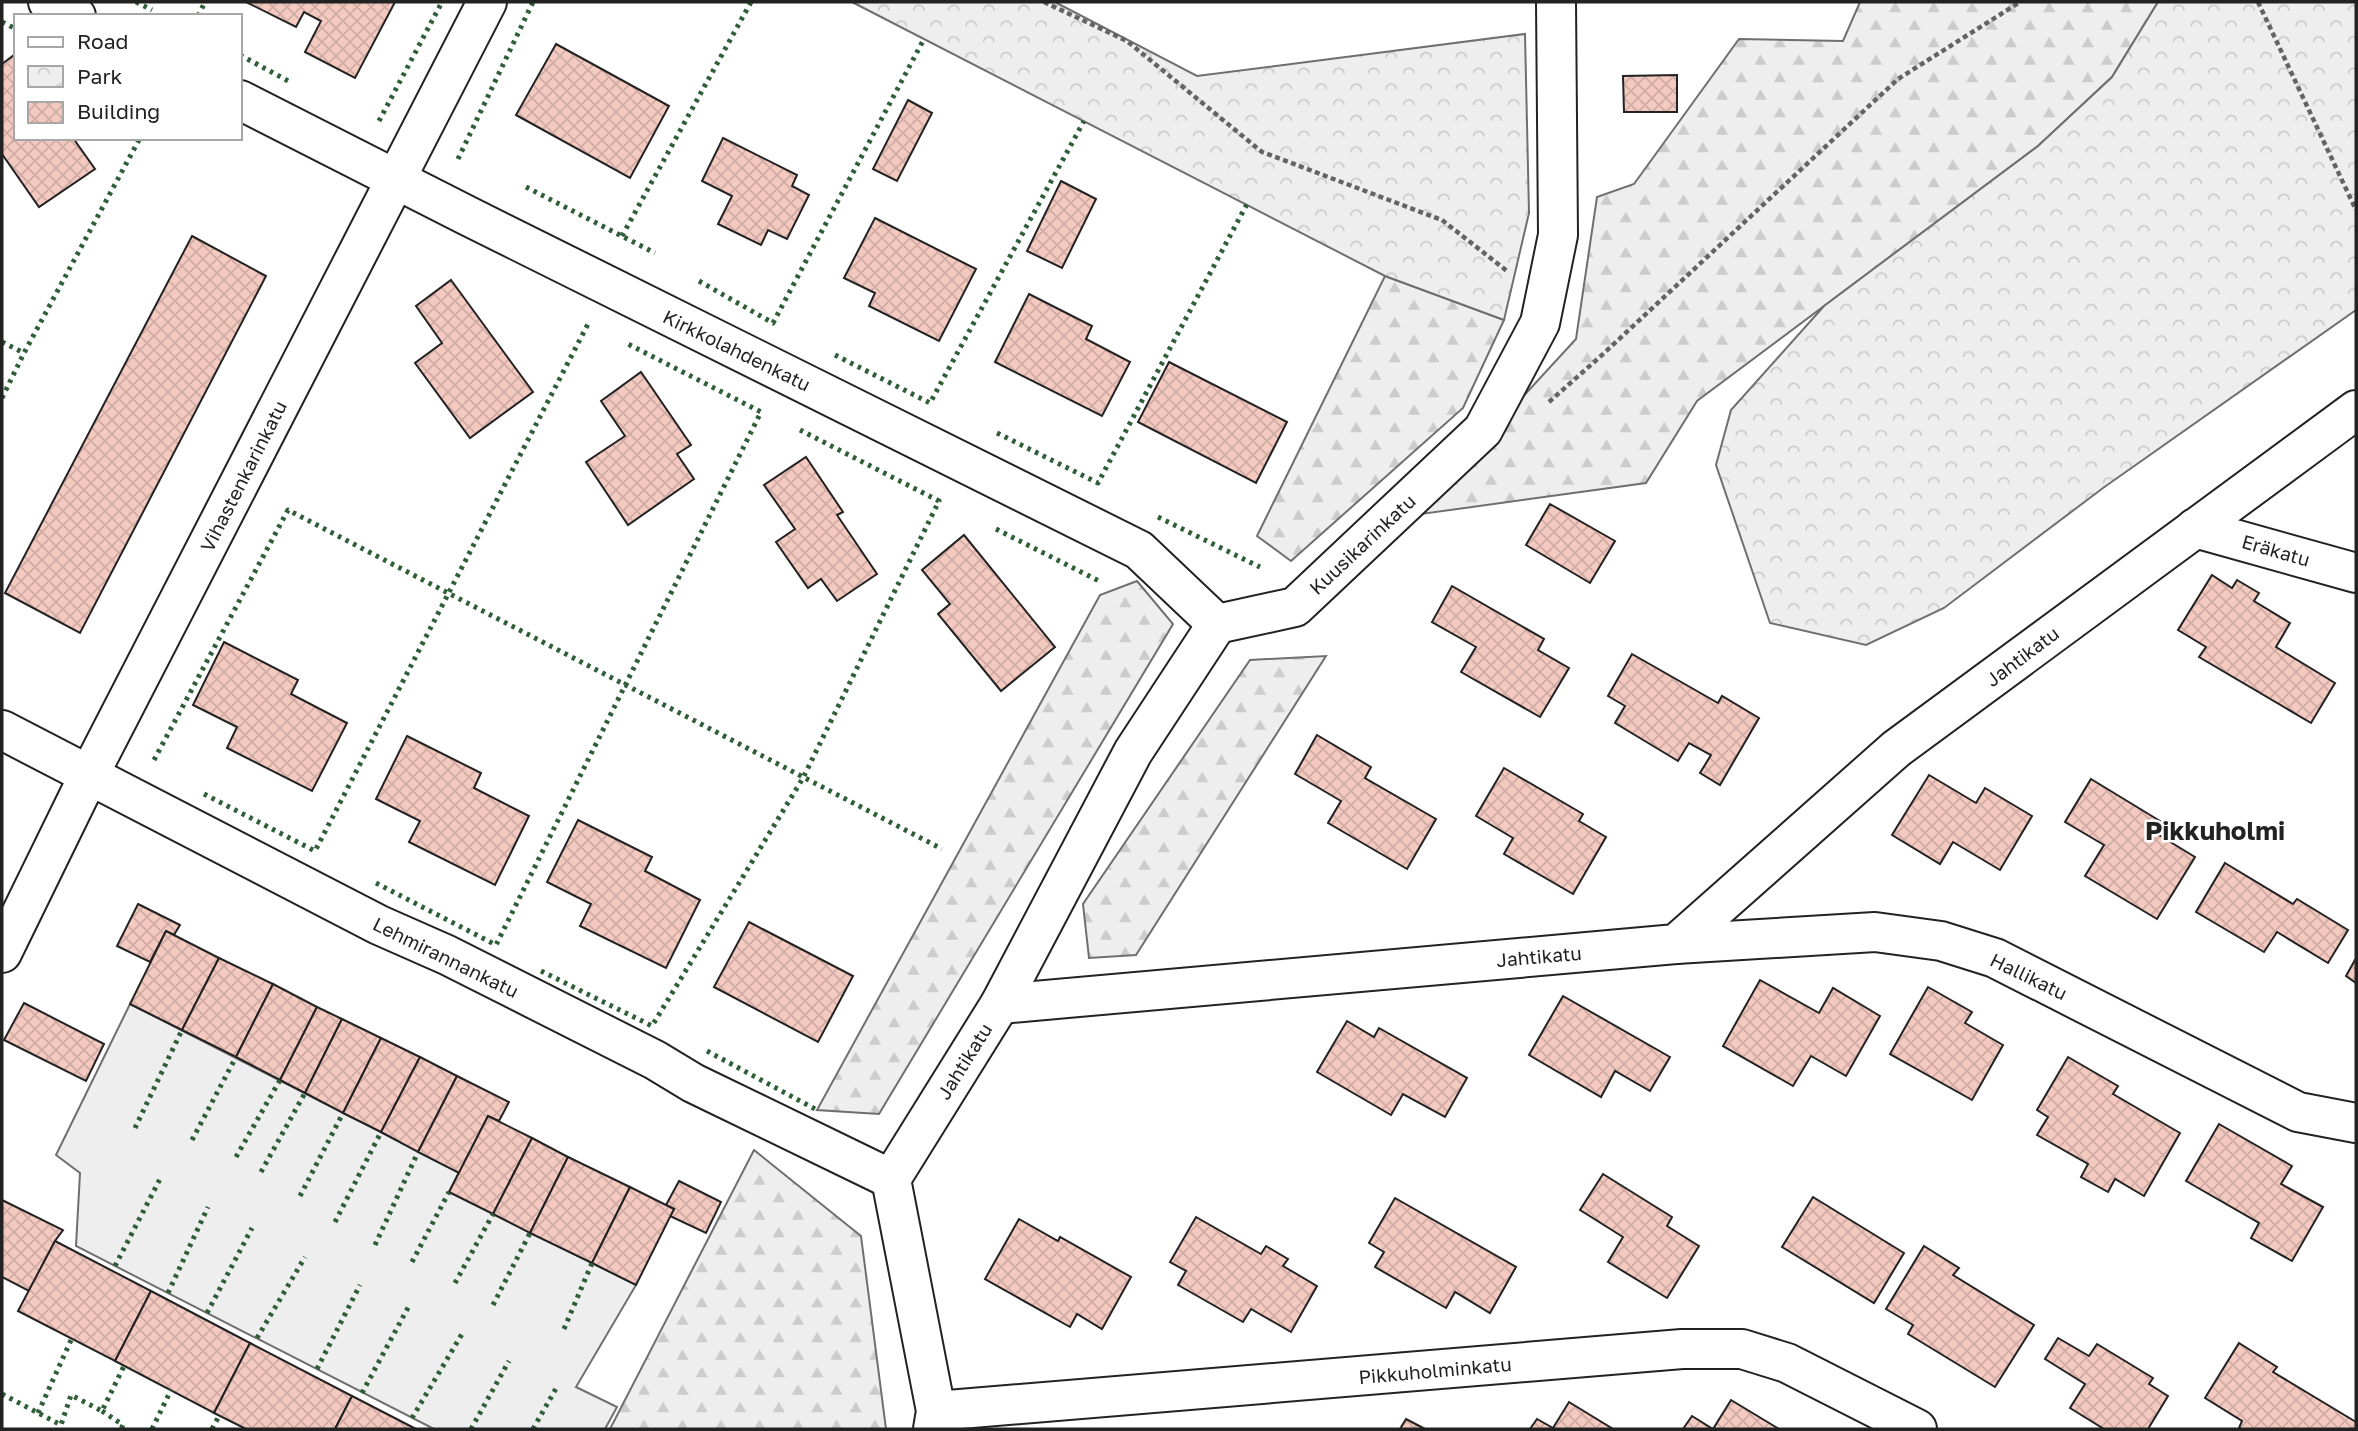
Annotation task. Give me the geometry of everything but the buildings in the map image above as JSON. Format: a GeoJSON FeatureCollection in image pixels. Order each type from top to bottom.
{"type":"FeatureCollection","features":[{"type":"Feature","properties":{"kind":"street"},"geometry":{"type":"LineString","coordinates":[[48,2],[72,14]]}},
{"type":"Feature","properties":{"kind":"street","name":"Vihastenkarinkatu"},"geometry":{"type":"LineString","coordinates":[[2,953],[89,775],[487,2]]}},
{"type":"Feature","properties":{"kind":"street","name":"Kuusikarinkatu"},"geometry":{"type":"LineString","coordinates":[[1217,624],[1295,607],[1483,430],[1540,323],[1558,235],[1556,2]]}},
{"type":"Feature","properties":{"kind":"street","name":"Kirkkolahdenkatu"},"geometry":{"type":"LineString","coordinates":[[242,101],[1139,550],[1217,624]]}},
{"type":"Feature","properties":{"kind":"street","name":"Jahtikatu"},"geometry":{"type":"LineString","coordinates":[[891,1179],[1000,1004],[1676,943],[1896,750],[2356,410]]}},
{"type":"Feature","properties":{"kind":"street","name":"Eräkatu"},"geometry":{"type":"LineString","coordinates":[[2195,528],[2356,573]]}},
{"type":"Feature","properties":{"kind":"street"},"geometry":{"type":"LineString","coordinates":[[1000,1004],[1133,752],[1217,624]]}},
{"type":"Feature","properties":{"kind":"street","name":"Lehmirannankatu"},"geometry":{"type":"LineString","coordinates":[[2,730],[379,925],[446,955],[655,1060],[694,1083],[891,1179]]}},
{"type":"Feature","properties":{"kind":"street","name":"Hallikatu"},"geometry":{"type":"LineString","coordinates":[[1676,943],[1875,932],[1941,941],[1995,958],[2298,1112],[2356,1123]]}},
{"type":"Feature","properties":{"kind":"street"},"geometry":{"type":"LineString","coordinates":[[891,1179],[934,1420]]}},
{"type":"Feature","properties":{"kind":"street","name":"Pikkuholminkatu"},"geometry":{"type":"LineString","coordinates":[[934,1420],[1682,1349],[1741,1349],[1787,1363],[1917,1429]]}},
{"type":"Feature","properties":{"kind":"path"},"geometry":{"type":"LineString","coordinates":[[1044,2],[1127,41],[1262,152],[1442,220],[1545,300]]}},
{"type":"Feature","properties":{"kind":"path"},"geometry":{"type":"LineString","coordinates":[[1543,406],[1602,355],[1898,79],[2020,2]]}},
{"type":"Feature","properties":{"kind":"path"},"geometry":{"type":"LineString","coordinates":[[2258,2],[2356,209]]}},
{"type":"Feature","properties":{"kind":"green space"},"geometry":{"type":"Polygon","coordinates":[[[852,2],[1055,2],[1197,76],[1525,34],[1529,213],[1504,320],[1385,276],[852,2]]]}},
{"type":"Feature","properties":{"kind":"green space"},"geometry":{"type":"Polygon","coordinates":[[[1860,2],[2158,2],[2112,77],[2038,146],[1697,401],[1646,483],[1414,515],[1576,339],[1597,197],[1634,184],[1739,39],[1843,41],[1860,2]]]}},
{"type":"Feature","properties":{"kind":"green space"},"geometry":{"type":"Polygon","coordinates":[[[2158,2],[2356,2],[2356,310],[2103,488],[1944,608],[1866,645],[1770,623],[1716,465],[1731,410],[1824,306],[2038,146],[2112,77],[2158,2]]]}},
{"type":"Feature","properties":{"kind":"green space"},"geometry":{"type":"Polygon","coordinates":[[[1385,276],[1504,320],[1463,408],[1291,561],[1257,536],[1385,276]]]}},
{"type":"Feature","properties":{"kind":"green space"},"geometry":{"type":"Polygon","coordinates":[[[1137,581],[1173,624],[879,1114],[817,1110],[1100,595],[1137,581]]]}},
{"type":"Feature","properties":{"kind":"green space"},"geometry":{"type":"Polygon","coordinates":[[[1326,656],[1136,955],[1089,958],[1083,904],[1250,660],[1326,656]]]}},
{"type":"Feature","properties":{"kind":"green space"},"geometry":{"type":"Polygon","coordinates":[[[130,1004],[459,1172],[449,1192],[636,1285],[576,1387],[617,1407],[605,1429],[434,1429],[76,1246],[80,1173],[56,1155],[130,1004]]]}},
{"type":"Feature","properties":{"kind":"green space"},"geometry":{"type":"Polygon","coordinates":[[[754,1150],[861,1236],[886,1429],[610,1429],[754,1150]]]}},
{"type":"Feature","properties":{"kind":"hedge"},"geometry":{"type":"LineString","coordinates":[[136,2],[152,10]]}},
{"type":"Feature","properties":{"kind":"hedge"},"geometry":{"type":"LineString","coordinates":[[199,14],[205,2]]}},
{"type":"Feature","properties":{"kind":"hedge"},"geometry":{"type":"LineString","coordinates":[[379,121],[442,2]]}},
{"type":"Feature","properties":{"kind":"hedge"},"geometry":{"type":"LineString","coordinates":[[458,159],[533,2]]}},
{"type":"Feature","properties":{"kind":"hedge"},"geometry":{"type":"LineString","coordinates":[[622,236],[751,2]]}},
{"type":"Feature","properties":{"kind":"hedge"},"geometry":{"type":"LineString","coordinates":[[2,22],[14,28]]}},
{"type":"Feature","properties":{"kind":"hedge"},"geometry":{"type":"LineString","coordinates":[[699,281],[773,323],[924,39]]}},
{"type":"Feature","properties":{"kind":"hedge"},"geometry":{"type":"LineString","coordinates":[[242,56],[292,83]]}},
{"type":"Feature","properties":{"kind":"hedge"},"geometry":{"type":"LineString","coordinates":[[835,355],[930,403],[1084,121]]}},
{"type":"Feature","properties":{"kind":"hedge"},"geometry":{"type":"LineString","coordinates":[[2,398],[139,140]]}},
{"type":"Feature","properties":{"kind":"hedge"},"geometry":{"type":"LineString","coordinates":[[526,187],[655,253]]}},
{"type":"Feature","properties":{"kind":"hedge"},"geometry":{"type":"LineString","coordinates":[[997,433],[1098,483],[1247,204]]}},
{"type":"Feature","properties":{"kind":"hedge"},"geometry":{"type":"LineString","coordinates":[[204,794],[315,851],[588,324]]}},
{"type":"Feature","properties":{"kind":"hedge"},"geometry":{"type":"LineString","coordinates":[[2,342],[24,353]]}},
{"type":"Feature","properties":{"kind":"hedge"},"geometry":{"type":"LineString","coordinates":[[376,883],[496,945],[761,412],[626,343]]}},
{"type":"Feature","properties":{"kind":"hedge"},"geometry":{"type":"LineString","coordinates":[[541,971],[652,1026],[803,778],[939,501],[800,430]]}},
{"type":"Feature","properties":{"kind":"hedge"},"geometry":{"type":"LineString","coordinates":[[154,760],[288,510],[942,849]]}},
{"type":"Feature","properties":{"kind":"hedge"},"geometry":{"type":"LineString","coordinates":[[1158,517],[1260,567]]}},
{"type":"Feature","properties":{"kind":"hedge"},"geometry":{"type":"LineString","coordinates":[[996,529],[1099,581]]}},
{"type":"Feature","properties":{"kind":"hedge"},"geometry":{"type":"LineString","coordinates":[[135,1128],[182,1030]]}},
{"type":"Feature","properties":{"kind":"hedge"},"geometry":{"type":"LineString","coordinates":[[707,1051],[817,1110]]}},
{"type":"Feature","properties":{"kind":"hedge"},"geometry":{"type":"LineString","coordinates":[[192,1140],[236,1057]]}},
{"type":"Feature","properties":{"kind":"hedge"},"geometry":{"type":"LineString","coordinates":[[236,1157],[280,1080]]}},
{"type":"Feature","properties":{"kind":"hedge"},"geometry":{"type":"LineString","coordinates":[[261,1172],[306,1091]]}},
{"type":"Feature","properties":{"kind":"hedge"},"geometry":{"type":"LineString","coordinates":[[300,1196],[343,1113]]}},
{"type":"Feature","properties":{"kind":"hedge"},"geometry":{"type":"LineString","coordinates":[[335,1222],[381,1132]]}},
{"type":"Feature","properties":{"kind":"hedge"},"geometry":{"type":"LineString","coordinates":[[375,1245],[418,1152]]}},
{"type":"Feature","properties":{"kind":"hedge"},"geometry":{"type":"LineString","coordinates":[[115,1266],[160,1179]]}},
{"type":"Feature","properties":{"kind":"hedge"},"geometry":{"type":"LineString","coordinates":[[412,1262],[449,1192]]}},
{"type":"Feature","properties":{"kind":"hedge"},"geometry":{"type":"LineString","coordinates":[[168,1293],[208,1207]]}},
{"type":"Feature","properties":{"kind":"hedge"},"geometry":{"type":"LineString","coordinates":[[455,1283],[493,1214]]}},
{"type":"Feature","properties":{"kind":"hedge"},"geometry":{"type":"LineString","coordinates":[[207,1313],[252,1228]]}},
{"type":"Feature","properties":{"kind":"hedge"},"geometry":{"type":"LineString","coordinates":[[493,1305],[530,1233]]}},
{"type":"Feature","properties":{"kind":"hedge"},"geometry":{"type":"LineString","coordinates":[[257,1338],[305,1257]]}},
{"type":"Feature","properties":{"kind":"hedge"},"geometry":{"type":"LineString","coordinates":[[564,1329],[592,1263]]}},
{"type":"Feature","properties":{"kind":"hedge"},"geometry":{"type":"LineString","coordinates":[[317,1369],[360,1285]]}},
{"type":"Feature","properties":{"kind":"hedge"},"geometry":{"type":"LineString","coordinates":[[362,1393],[410,1304]]}},
{"type":"Feature","properties":{"kind":"hedge"},"geometry":{"type":"LineString","coordinates":[[412,1418],[462,1334]]}},
{"type":"Feature","properties":{"kind":"hedge"},"geometry":{"type":"LineString","coordinates":[[38,1413],[72,1338]]}},
{"type":"Feature","properties":{"kind":"hedge"},"geometry":{"type":"LineString","coordinates":[[471,1429],[509,1361]]}},
{"type":"Feature","properties":{"kind":"hedge"},"geometry":{"type":"LineString","coordinates":[[2,1394],[61,1425],[71,1395],[102,1411],[124,1366]]}},
{"type":"Feature","properties":{"kind":"hedge"},"geometry":{"type":"LineString","coordinates":[[533,1429],[558,1385]]}},
{"type":"Feature","properties":{"kind":"hedge"},"geometry":{"type":"LineString","coordinates":[[152,1429],[171,1390]]}},
{"type":"Feature","properties":{"kind":"hedge"},"geometry":{"type":"LineString","coordinates":[[102,1411],[123,1425],[121,1429]]}},
{"type":"Feature","properties":{"kind":"hedge"},"geometry":{"type":"LineString","coordinates":[[212,1429],[219,1416]]}},
{"type":"Feature","properties":{"kind":"district","name":"Pikkuholmi"},"geometry":{"type":"Point","coordinates":[2215,830]}}]}
